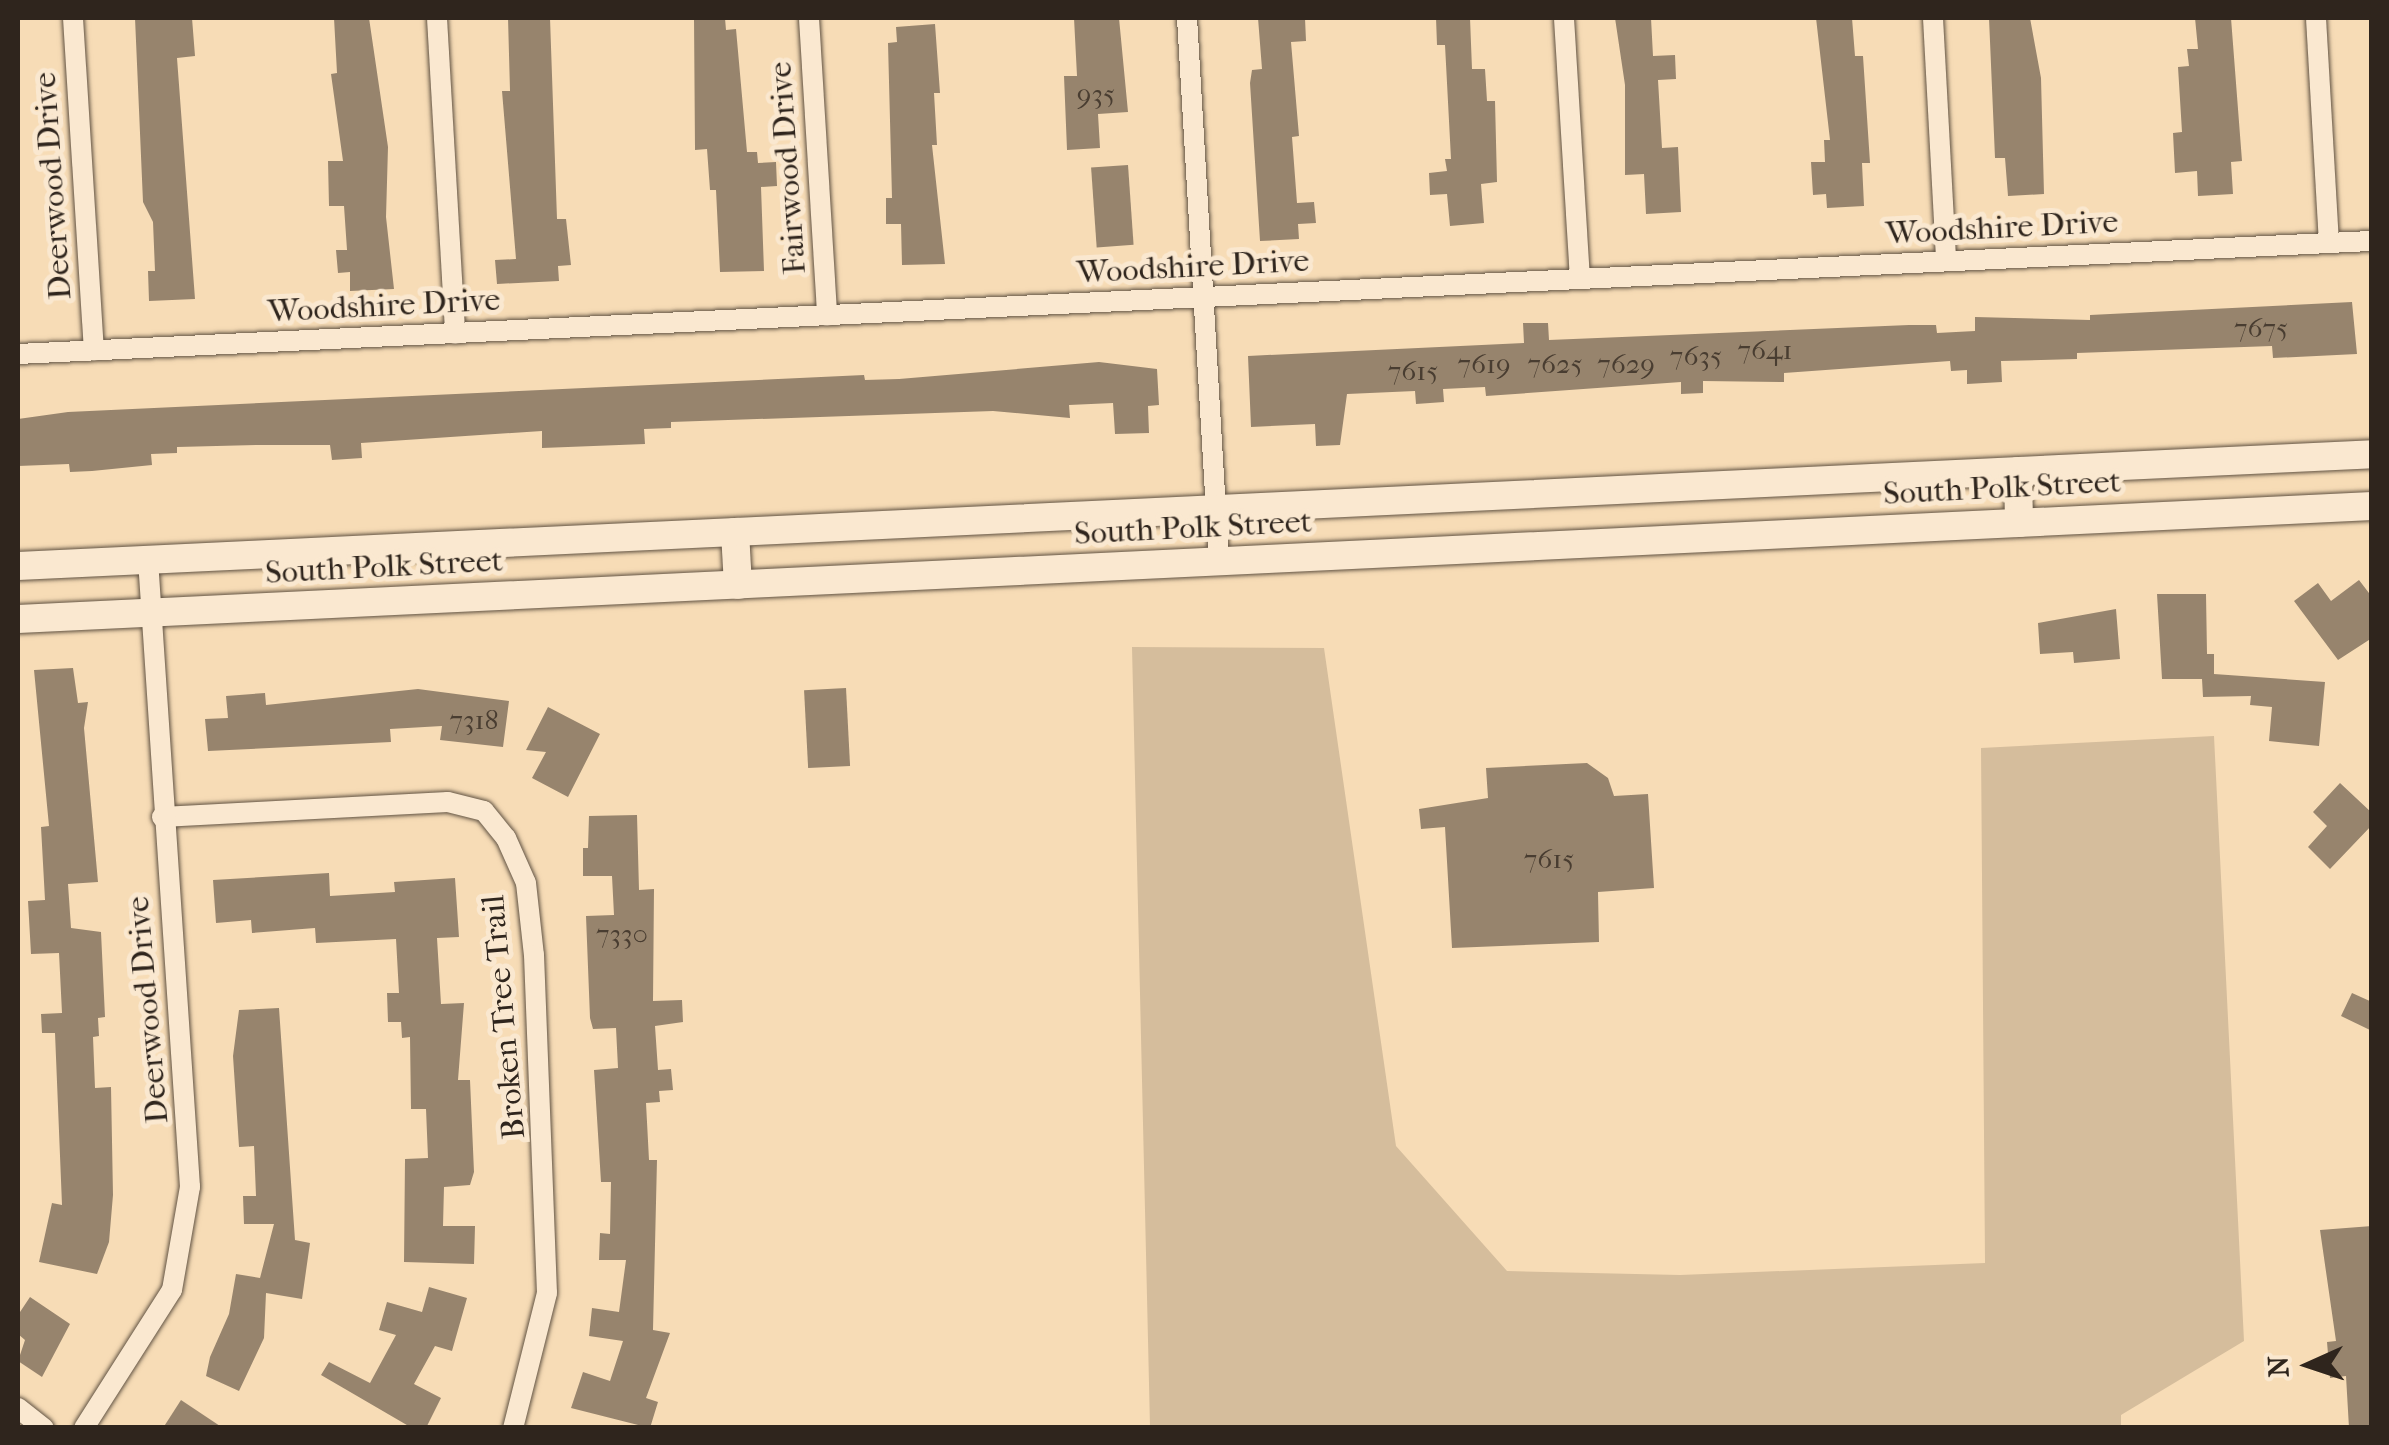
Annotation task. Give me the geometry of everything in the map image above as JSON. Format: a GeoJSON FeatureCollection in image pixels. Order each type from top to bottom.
{"type":"FeatureCollection","features":[{"type":"Feature","properties":{"kind":"main road","name":"South Polk Street"},"geometry":{"type":"LineString","coordinates":[[18,566],[2372,454]]}},
{"type":"Feature","properties":{"kind":"main road"},"geometry":{"type":"LineString","coordinates":[[2018,471],[2019,523]]}},
{"type":"Feature","properties":{"kind":"main road","name":"South Polk Street"},"geometry":{"type":"LineString","coordinates":[[18,619],[2372,506]]}},
{"type":"Feature","properties":{"kind":"main road"},"geometry":{"type":"LineString","coordinates":[[736,532],[738,584]]}},
{"type":"Feature","properties":{"kind":"street","name":"Deerwood Drive"},"geometry":{"type":"LineString","coordinates":[[73,18],[94,350]]}},
{"type":"Feature","properties":{"kind":"street"},"geometry":{"type":"LineString","coordinates":[[437,18],[455,333]]}},
{"type":"Feature","properties":{"kind":"street","name":"Fairwood Drive"},"geometry":{"type":"LineString","coordinates":[[809,18],[827,315]]}},
{"type":"Feature","properties":{"kind":"street"},"geometry":{"type":"LineString","coordinates":[[1187,18],[1219,561]]}},
{"type":"Feature","properties":{"kind":"street"},"geometry":{"type":"LineString","coordinates":[[1564,18],[1580,279]]}},
{"type":"Feature","properties":{"kind":"street"},"geometry":{"type":"LineString","coordinates":[[1933,18],[1946,261]]}},
{"type":"Feature","properties":{"kind":"street"},"geometry":{"type":"LineString","coordinates":[[2316,18],[2329,243]]}},
{"type":"Feature","properties":{"kind":"street","name":"Woodshire Drive"},"geometry":{"type":"LineString","coordinates":[[18,354],[2372,241]]}},
{"type":"Feature","properties":{"kind":"street","name":"Deerwood Drive"},"geometry":{"type":"LineString","coordinates":[[84,1428],[172,1290],[184,1245],[190,1134],[162,817],[148,560]]}},
{"type":"Feature","properties":{"kind":"street","name":"Broken Tree Trail"},"geometry":{"type":"LineString","coordinates":[[162,817],[448,802],[484,811],[506,838],[526,884],[534,955],[547,1292],[512,1428]]}},
{"type":"Feature","properties":{"kind":"street"},"geometry":{"type":"LineString","coordinates":[[18,1408],[44,1428]]}},
{"type":"Feature","properties":{"kind":"shaded area"},"geometry":{"type":"Polygon","coordinates":[[[1132,647],[1324,648],[1396,1146],[1507,1271],[1680,1275],[1985,1263],[1981,748],[2214,736],[2244,1341],[2121,1415],[2121,1427],[1150,1427],[1132,647]]]}},
{"type":"Feature","properties":{"kind":"building"},"geometry":{"type":"Polygon","coordinates":[[[135,18],[192,18],[195,56],[177,58],[195,299],[149,301],[148,271],[155,271],[153,222],[143,202],[135,18]]]}},
{"type":"Feature","properties":{"kind":"building"},"geometry":{"type":"Polygon","coordinates":[[[334,18],[369,18],[388,147],[386,217],[394,289],[350,291],[350,272],[338,273],[336,250],[347,250],[344,206],[329,206],[328,161],[343,161],[331,74],[337,73],[334,18]]]}},
{"type":"Feature","properties":{"kind":"building"},"geometry":{"type":"Polygon","coordinates":[[[508,18],[550,18],[557,219],[566,219],[571,265],[558,266],[559,281],[497,284],[495,260],[516,259],[502,91],[510,91],[508,18]]]}},
{"type":"Feature","properties":{"kind":"building"},"geometry":{"type":"Polygon","coordinates":[[[694,18],[725,18],[726,30],[736,29],[747,152],[757,152],[758,163],[776,162],[777,186],[761,187],[764,271],[720,272],[716,190],[710,190],[707,149],[695,150],[694,18]]]}},
{"type":"Feature","properties":{"kind":"building"},"geometry":{"type":"Polygon","coordinates":[[[1074,18],[1119,18],[1128,112],[1098,114],[1100,148],[1067,150],[1064,76],[1077,76],[1074,18]]]}},
{"type":"Feature","properties":{"kind":"building"},"geometry":{"type":"Polygon","coordinates":[[[1258,18],[1305,18],[1306,41],[1291,42],[1299,136],[1292,137],[1297,203],[1314,202],[1316,223],[1298,224],[1299,239],[1260,241],[1250,83],[1252,70],[1262,69],[1258,18]]]}},
{"type":"Feature","properties":{"kind":"building"},"geometry":{"type":"Polygon","coordinates":[[[1436,18],[1470,18],[1472,69],[1485,69],[1487,101],[1495,101],[1497,182],[1481,184],[1484,223],[1450,226],[1447,194],[1430,195],[1429,173],[1447,171],[1445,159],[1451,159],[1445,45],[1437,45],[1436,18]]]}},
{"type":"Feature","properties":{"kind":"building"},"geometry":{"type":"Polygon","coordinates":[[[1615,18],[1651,18],[1653,56],[1675,55],[1676,79],[1658,80],[1662,148],[1678,147],[1681,212],[1646,214],[1644,174],[1625,175],[1625,85],[1615,18]]]}},
{"type":"Feature","properties":{"kind":"building"},"geometry":{"type":"Polygon","coordinates":[[[1816,18],[1852,18],[1855,56],[1863,56],[1870,163],[1862,163],[1864,206],[1827,208],[1826,194],[1813,195],[1811,162],[1825,162],[1824,140],[1830,140],[1816,18]]]}},
{"type":"Feature","properties":{"kind":"building"},"geometry":{"type":"Polygon","coordinates":[[[1989,18],[2030,18],[2041,78],[2044,194],[2008,196],[2005,158],[1995,158],[1989,18]]]}},
{"type":"Feature","properties":{"kind":"building"},"geometry":{"type":"Polygon","coordinates":[[[2195,18],[2231,18],[2242,161],[2231,162],[2233,194],[2198,196],[2197,171],[2175,173],[2173,133],[2182,132],[2178,67],[2189,66],[2187,49],[2198,49],[2195,18]]]}},
{"type":"Feature","properties":{"kind":"building"},"geometry":{"type":"Polygon","coordinates":[[[935,24],[940,93],[934,93],[937,145],[932,145],[945,264],[902,265],[901,224],[886,224],[886,198],[892,198],[888,43],[897,42],[896,27],[935,24]]]}},
{"type":"Feature","properties":{"kind":"building"},"geometry":{"type":"Polygon","coordinates":[[[1128,165],[1134,245],[1097,247],[1091,168],[1128,165]]]}},
{"type":"Feature","properties":{"kind":"building"},"geometry":{"type":"Polygon","coordinates":[[[2352,302],[2357,354],[2273,358],[2272,346],[2077,353],[2077,359],[2001,361],[2002,382],[1967,384],[1967,370],[1951,371],[1950,361],[1784,373],[1784,382],[1703,381],[1703,393],[1681,394],[1681,382],[1486,396],[1485,387],[1443,389],[1444,402],[1416,404],[1415,391],[1347,394],[1340,445],[1316,446],[1315,424],[1251,427],[1248,356],[1524,343],[1523,323],[1548,323],[1549,340],[1909,325],[1936,325],[1937,333],[1975,331],[1975,317],[2090,320],[2090,315],[2352,302]]]}},
{"type":"Feature","properties":{"kind":"building"},"geometry":{"type":"Polygon","coordinates":[[[1099,362],[1157,369],[1159,405],[1148,406],[1149,433],[1115,434],[1113,403],[1069,405],[1070,418],[993,411],[671,422],[671,428],[644,429],[645,444],[542,448],[542,431],[361,443],[362,458],[332,460],[330,445],[259,445],[177,447],[177,453],[151,454],[152,465],[92,471],[70,472],[69,464],[18,466],[18,419],[68,412],[864,375],[865,380],[899,379],[1099,362]]]}},
{"type":"Feature","properties":{"kind":"building"},"geometry":{"type":"Polygon","coordinates":[[[2359,580],[2372,597],[2372,638],[2338,660],[2294,601],[2318,583],[2331,601],[2359,580]]]}},
{"type":"Feature","properties":{"kind":"building"},"geometry":{"type":"Polygon","coordinates":[[[2157,594],[2206,594],[2207,654],[2214,654],[2214,674],[2325,682],[2319,746],[2269,741],[2272,707],[2250,705],[2251,696],[2203,697],[2202,679],[2162,679],[2157,594]]]}},
{"type":"Feature","properties":{"kind":"building"},"geometry":{"type":"Polygon","coordinates":[[[2116,609],[2120,659],[2074,663],[2073,652],[2040,654],[2038,623],[2116,609]]]}},
{"type":"Feature","properties":{"kind":"building"},"geometry":{"type":"Polygon","coordinates":[[[73,668],[78,703],[88,702],[84,728],[98,882],[68,884],[71,928],[101,932],[105,1017],[98,1018],[99,1036],[93,1037],[95,1088],[111,1087],[113,1195],[109,1242],[97,1274],[39,1262],[52,1203],[62,1205],[55,1033],[42,1033],[41,1014],[62,1013],[59,953],[31,954],[28,901],[45,900],[41,827],[49,826],[34,670],[73,668]]]}},
{"type":"Feature","properties":{"kind":"building"},"geometry":{"type":"Polygon","coordinates":[[[846,688],[850,766],[808,768],[804,690],[846,688]]]}},
{"type":"Feature","properties":{"kind":"building"},"geometry":{"type":"Polygon","coordinates":[[[418,689],[509,701],[503,747],[440,740],[442,726],[390,729],[391,742],[208,751],[205,719],[228,718],[226,696],[265,693],[266,705],[418,689]]]}},
{"type":"Feature","properties":{"kind":"building"},"geometry":{"type":"Polygon","coordinates":[[[548,707],[600,734],[568,797],[532,778],[546,752],[526,750],[548,707]]]}},
{"type":"Feature","properties":{"kind":"building"},"geometry":{"type":"Polygon","coordinates":[[[1587,763],[1608,778],[1614,796],[1648,794],[1654,888],[1598,892],[1599,942],[1452,948],[1445,827],[1421,829],[1419,809],[1488,798],[1486,768],[1587,763]]]}},
{"type":"Feature","properties":{"kind":"building"},"geometry":{"type":"Polygon","coordinates":[[[2340,783],[2372,813],[2372,825],[2330,869],[2308,847],[2327,826],[2313,812],[2340,783]]]}},
{"type":"Feature","properties":{"kind":"building"},"geometry":{"type":"Polygon","coordinates":[[[637,815],[639,890],[654,889],[653,1001],[682,1000],[683,1022],[655,1026],[658,1070],[671,1069],[673,1090],[659,1091],[660,1102],[646,1103],[649,1160],[657,1160],[653,1330],[670,1333],[646,1398],[658,1402],[650,1428],[571,1408],[583,1372],[610,1381],[623,1341],[589,1336],[592,1308],[619,1312],[626,1260],[599,1260],[600,1233],[610,1234],[611,1182],[601,1182],[594,1070],[618,1068],[616,1028],[593,1029],[590,1018],[586,916],[614,915],[612,876],[583,876],[583,848],[588,848],[589,816],[637,815]]]}},
{"type":"Feature","properties":{"kind":"building"},"geometry":{"type":"Polygon","coordinates":[[[329,873],[330,896],[395,892],[394,882],[455,878],[459,937],[437,938],[441,1004],[464,1003],[458,1080],[470,1080],[474,1172],[470,1185],[444,1187],[443,1226],[475,1226],[474,1264],[404,1262],[405,1159],[428,1158],[426,1109],[411,1109],[410,1037],[402,1038],[401,1022],[388,1022],[387,993],[399,993],[396,939],[316,943],[315,928],[252,933],[251,920],[216,923],[213,880],[329,873]]]}},
{"type":"Feature","properties":{"kind":"building"},"geometry":{"type":"Polygon","coordinates":[[[2352,993],[2372,1002],[2372,1031],[2341,1016],[2352,993]]]}},
{"type":"Feature","properties":{"kind":"building"},"geometry":{"type":"Polygon","coordinates":[[[279,1008],[295,1240],[310,1243],[302,1299],[266,1293],[264,1338],[239,1391],[206,1376],[229,1314],[236,1274],[260,1278],[274,1224],[244,1224],[243,1196],[256,1196],[254,1146],[239,1147],[233,1056],[239,1010],[279,1008]]]}},
{"type":"Feature","properties":{"kind":"building"},"geometry":{"type":"Polygon","coordinates":[[[2372,1226],[2372,1428],[2349,1428],[2346,1376],[2330,1378],[2327,1342],[2336,1341],[2320,1230],[2372,1226]]]}},
{"type":"Feature","properties":{"kind":"building"},"geometry":{"type":"Polygon","coordinates":[[[429,1287],[467,1298],[452,1351],[435,1346],[414,1384],[441,1398],[426,1428],[412,1428],[321,1375],[329,1362],[370,1383],[396,1335],[379,1330],[387,1302],[422,1312],[429,1287]]]}},
{"type":"Feature","properties":{"kind":"building"},"geometry":{"type":"Polygon","coordinates":[[[30,1297],[70,1324],[42,1377],[18,1361],[25,1340],[18,1334],[18,1315],[30,1297]]]}},
{"type":"Feature","properties":{"kind":"building"},"geometry":{"type":"Polygon","coordinates":[[[181,1400],[223,1428],[163,1428],[181,1400]]]}}]}
